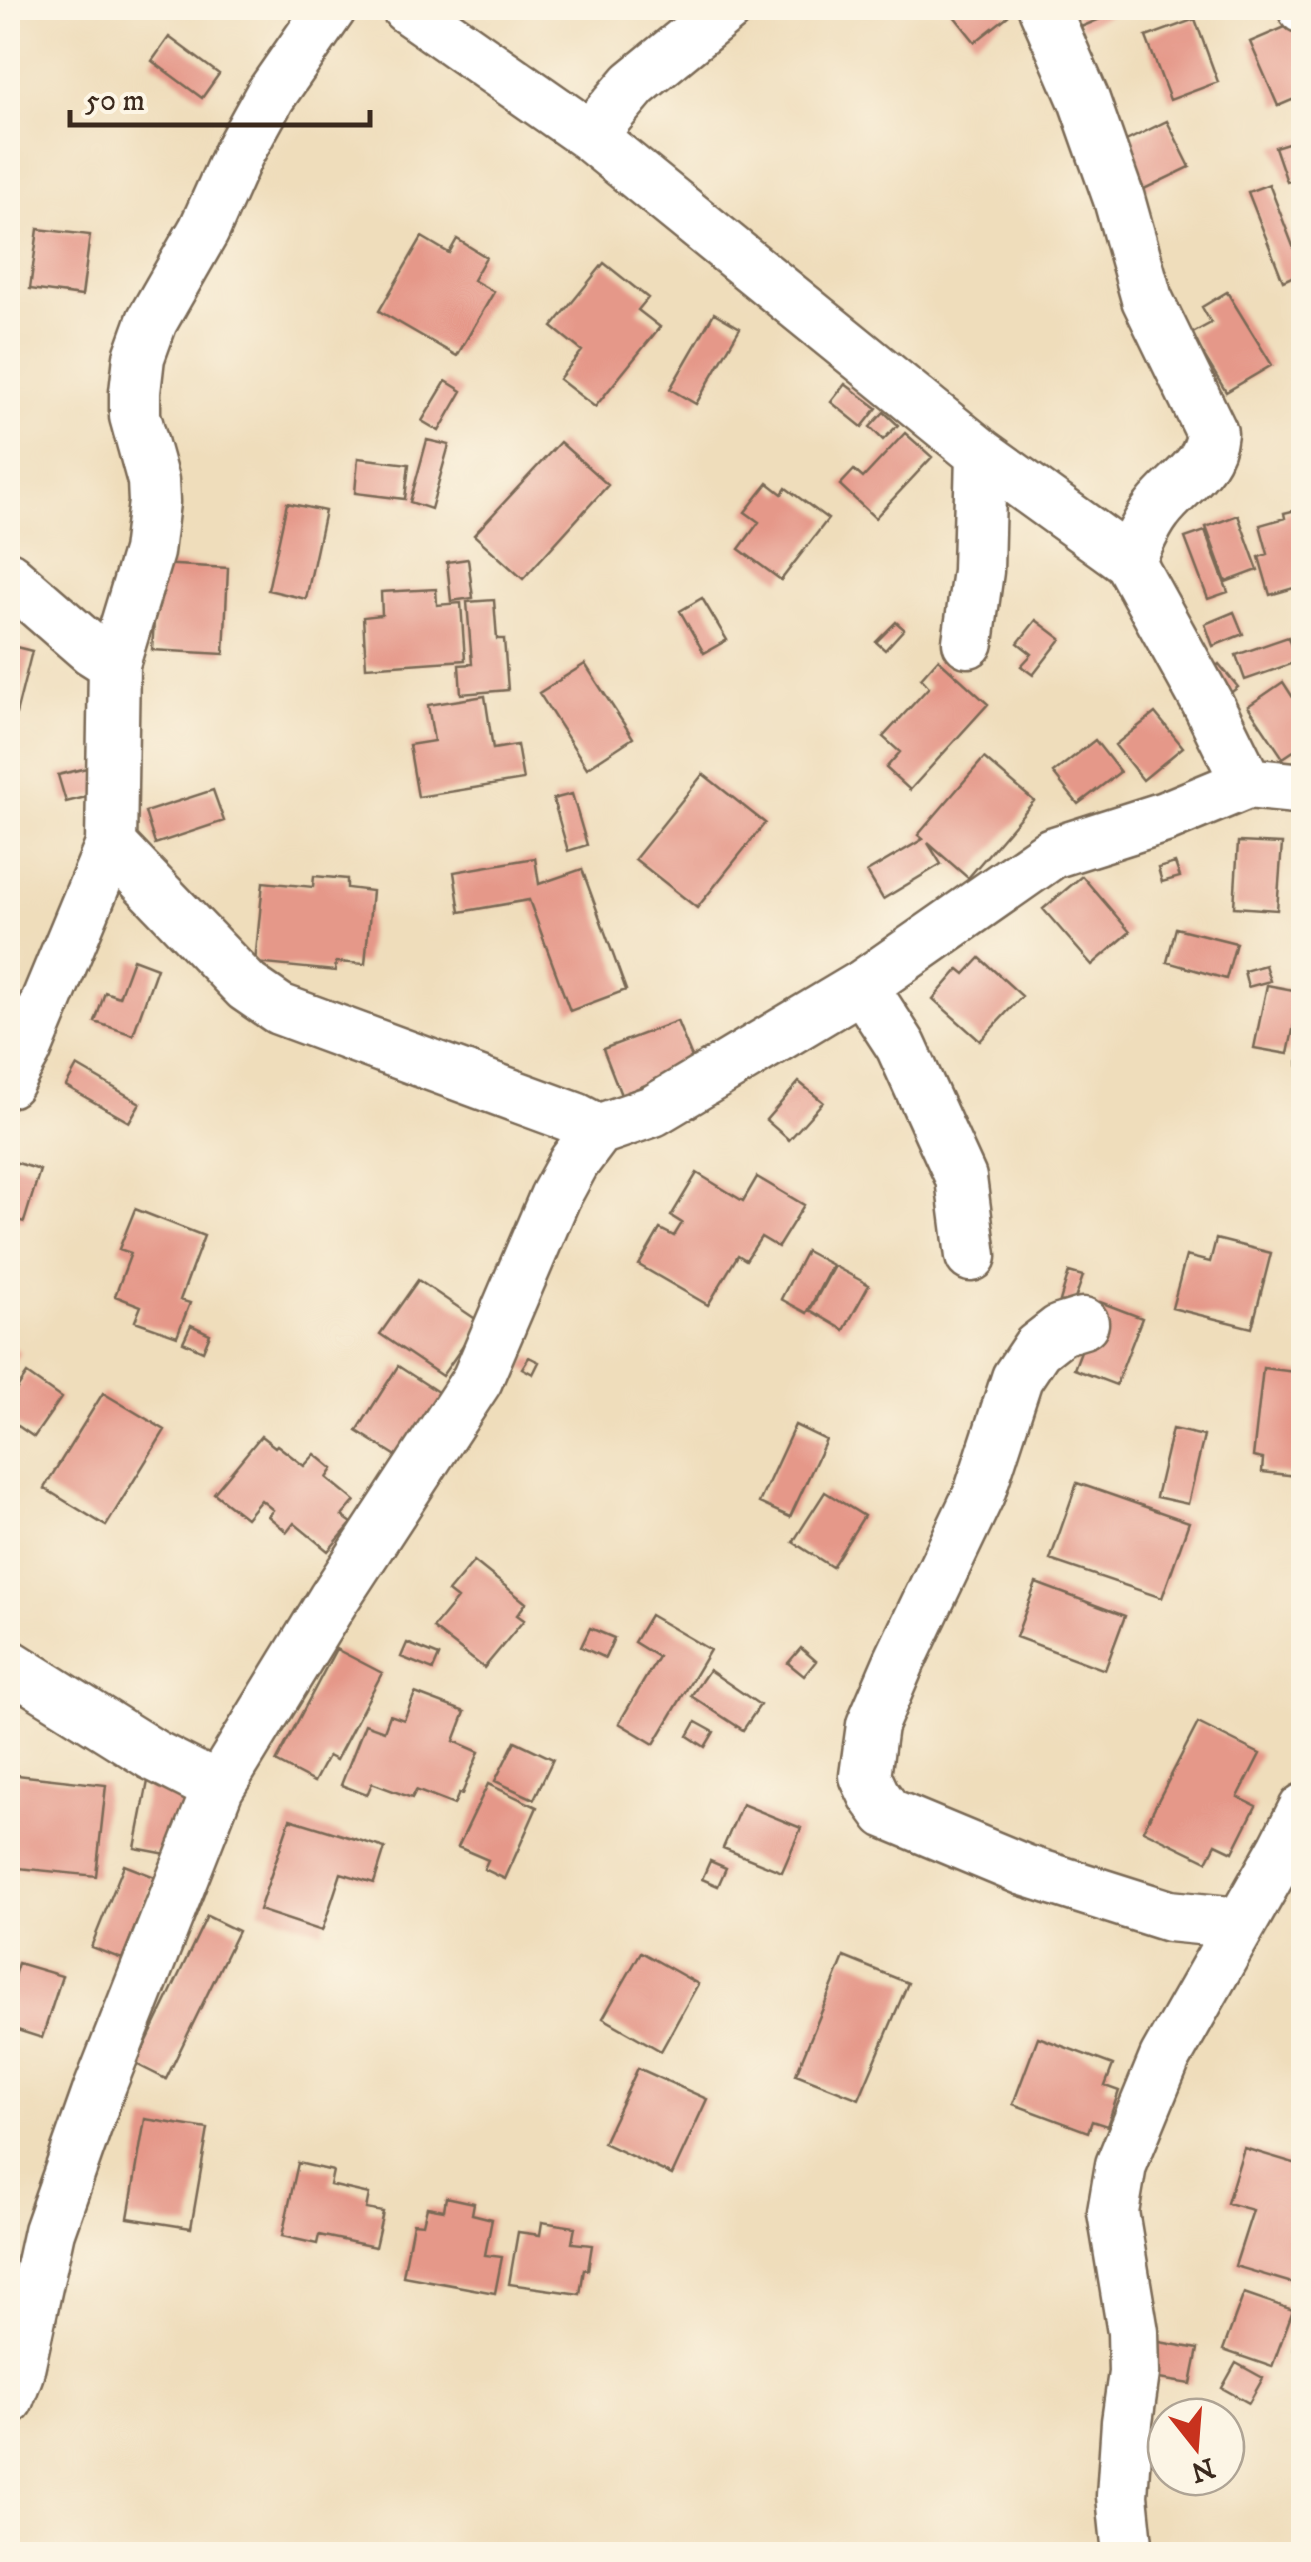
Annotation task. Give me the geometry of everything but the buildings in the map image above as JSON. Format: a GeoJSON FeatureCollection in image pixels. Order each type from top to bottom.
{"type":"FeatureCollection","features":[{"type":"Feature","properties":{"kind":"street"},"geometry":{"type":"LineString","coordinates":[[8,1082],[26,1050],[111,845],[114,664],[148,552],[154,502],[153,481],[135,416],[139,358],[152,321],[204,230],[254,125],[332,8]]}},
{"type":"Feature","properties":{"kind":"street"},"geometry":{"type":"LineString","coordinates":[[407,8],[590,136],[981,454],[1129,561],[1247,783]]}},
{"type":"Feature","properties":{"kind":"street"},"geometry":{"type":"LineString","coordinates":[[590,136],[634,84],[728,8]]}},
{"type":"Feature","properties":{"kind":"street"},"geometry":{"type":"LineString","coordinates":[[1044,8],[1084,100],[1147,298],[1212,432],[1206,458],[1156,512],[1129,561]]}},
{"type":"Feature","properties":{"kind":"street"},"geometry":{"type":"LineString","coordinates":[[968,642],[978,571],[981,454]]}},
{"type":"Feature","properties":{"kind":"street"},"geometry":{"type":"LineString","coordinates":[[8,577],[92,650],[114,664]]}},
{"type":"Feature","properties":{"kind":"street"},"geometry":{"type":"LineString","coordinates":[[8,2399],[18,2373],[56,2213],[98,2092],[218,1788],[333,1600],[477,1380],[555,1197],[598,1130],[653,1111],[862,986],[1052,854],[1165,817],[1247,783],[1304,789]]}},
{"type":"Feature","properties":{"kind":"street"},"geometry":{"type":"LineString","coordinates":[[111,845],[247,987],[280,1008],[598,1130]]}},
{"type":"Feature","properties":{"kind":"street"},"geometry":{"type":"LineString","coordinates":[[862,986],[901,1046],[960,1178],[971,1256]]}},
{"type":"Feature","properties":{"kind":"street"},"geometry":{"type":"LineString","coordinates":[[1082,1323],[1060,1330],[1037,1348],[1017,1378],[979,1494],[872,1725],[865,1776],[887,1813],[1024,1870],[1169,1916],[1240,1923]]}},
{"type":"Feature","properties":{"kind":"street"},"geometry":{"type":"LineString","coordinates":[[8,1664],[153,1755],[218,1788]]}},
{"type":"Feature","properties":{"kind":"street"},"geometry":{"type":"LineString","coordinates":[[1128,2554],[1122,2496],[1134,2373],[1133,2332],[1114,2212],[1121,2165],[1166,2058],[1240,1923],[1297,1836]]}}]}
